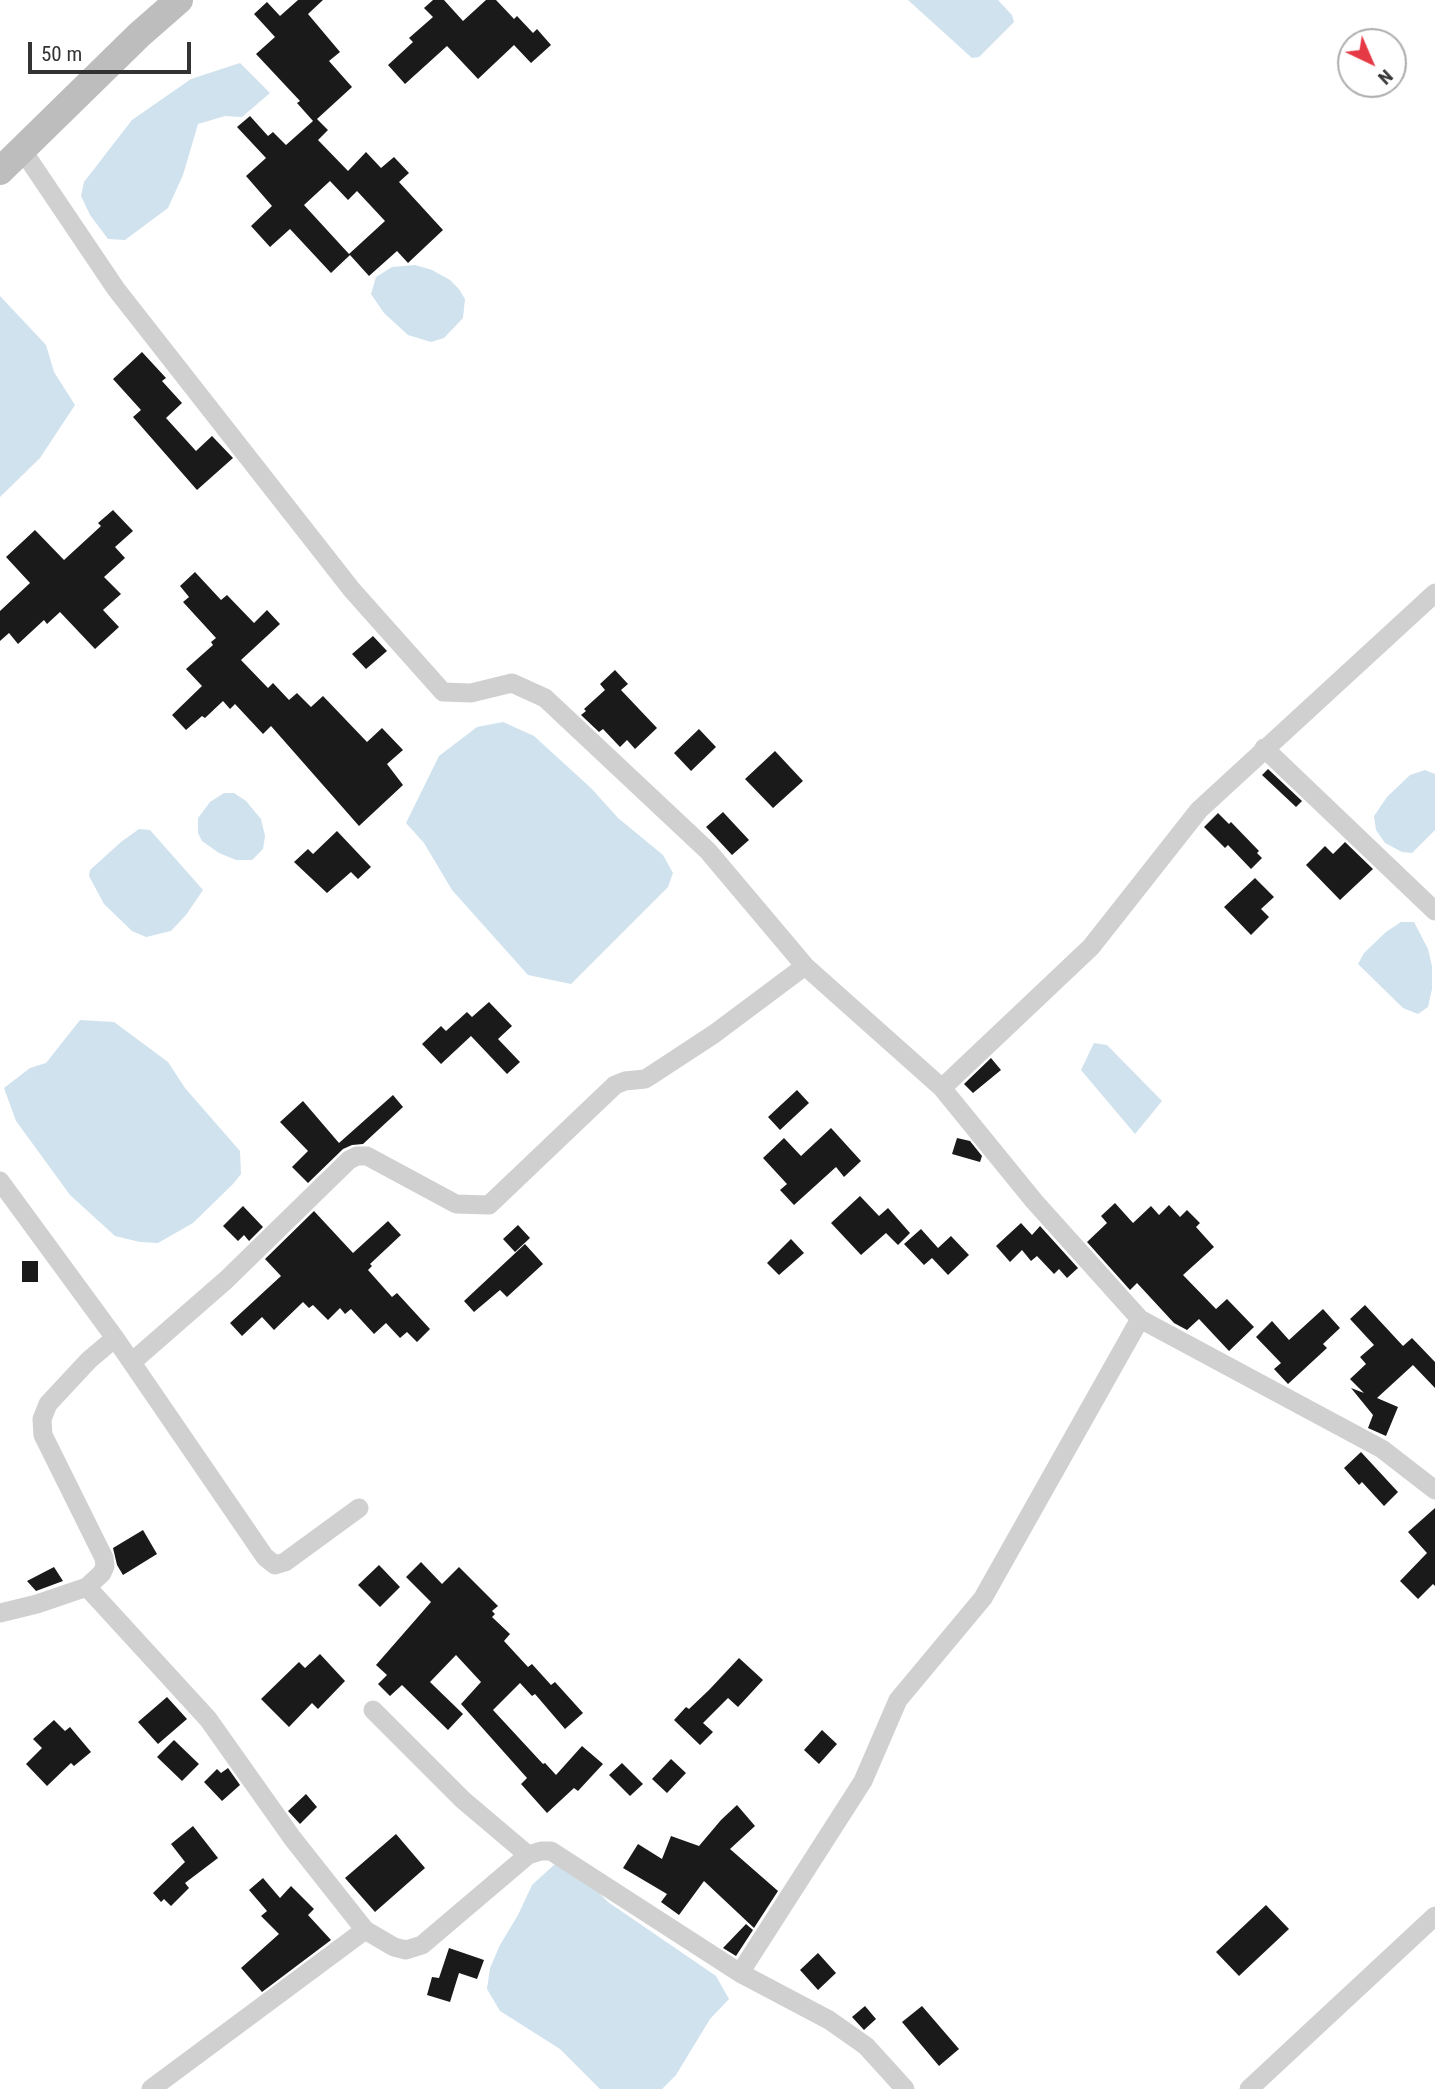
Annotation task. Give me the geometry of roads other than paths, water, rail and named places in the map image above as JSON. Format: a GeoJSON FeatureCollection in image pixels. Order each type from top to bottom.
{"type":"FeatureCollection","features":[{"type":"Feature","properties":{"kind":"main road"},"geometry":{"type":"LineString","coordinates":[[0,171],[139,35],[179,0]]}},
{"type":"Feature","properties":{"kind":"street"},"geometry":{"type":"LineString","coordinates":[[23,151],[124,300],[352,590],[443,692],[471,693],[512,683],[545,698],[708,851],[804,966],[942,1087],[1034,1201],[1140,1319],[1382,1449],[1435,1490]]}},
{"type":"Feature","properties":{"kind":"street"},"geometry":{"type":"LineString","coordinates":[[942,1087],[1091,947],[1199,810],[1435,593]]}},
{"type":"Feature","properties":{"kind":"street"},"geometry":{"type":"LineString","coordinates":[[1264,748],[1435,911]]}},
{"type":"Feature","properties":{"kind":"street"},"geometry":{"type":"LineString","coordinates":[[132,1362],[226,1280],[349,1160],[357,1156],[367,1156],[456,1204],[489,1205],[615,1085],[645,1079],[653,1074],[713,1034],[804,966]]}},
{"type":"Feature","properties":{"kind":"street"},"geometry":{"type":"LineString","coordinates":[[0,1181],[116,1338],[265,1557],[275,1565],[285,1562],[359,1508]]}},
{"type":"Feature","properties":{"kind":"street"},"geometry":{"type":"LineString","coordinates":[[740,1973],[863,1781],[898,1700],[983,1598],[1140,1319]]}},
{"type":"Feature","properties":{"kind":"street"},"geometry":{"type":"LineString","coordinates":[[0,1613],[87,1587],[102,1573],[105,1566],[104,1558],[43,1435],[43,1419],[48,1404],[89,1360],[116,1338]]}},
{"type":"Feature","properties":{"kind":"street"},"geometry":{"type":"LineString","coordinates":[[87,1587],[208,1719],[293,1839],[365,1930],[394,1947],[406,1950],[422,1945],[528,1855],[551,1851],[740,1973],[829,2020],[866,2046],[905,2089]]}},
{"type":"Feature","properties":{"kind":"street"},"geometry":{"type":"LineString","coordinates":[[373,1710],[463,1800],[528,1855]]}},
{"type":"Feature","properties":{"kind":"street"},"geometry":{"type":"LineString","coordinates":[[1249,2089],[1435,1916]]}},
{"type":"Feature","properties":{"kind":"street"},"geometry":{"type":"LineString","coordinates":[[150,2089],[365,1930]]}},
{"type":"Feature","properties":{"kind":"water"},"geometry":{"type":"Polygon","coordinates":[[[908,0],[998,0],[1012,15],[1014,22],[979,57],[972,58],[908,0]]]}},
{"type":"Feature","properties":{"kind":"water"},"geometry":{"type":"Polygon","coordinates":[[[240,63],[270,93],[242,117],[225,116],[198,124],[183,175],[168,208],[125,240],[108,239],[90,215],[81,196],[84,182],[132,120],[191,79],[240,63]]]}},
{"type":"Feature","properties":{"kind":"water"},"geometry":{"type":"Polygon","coordinates":[[[415,265],[432,270],[450,280],[465,299],[463,318],[444,338],[431,342],[408,335],[384,313],[371,294],[376,277],[392,267],[415,265]]]}},
{"type":"Feature","properties":{"kind":"water"},"geometry":{"type":"Polygon","coordinates":[[[0,296],[46,345],[54,372],[75,405],[40,458],[0,497],[0,296]]]}},
{"type":"Feature","properties":{"kind":"water"},"geometry":{"type":"Polygon","coordinates":[[[503,722],[534,736],[592,789],[618,818],[663,855],[673,873],[668,887],[571,984],[528,975],[452,890],[424,843],[406,823],[439,756],[477,727],[503,722]]]}},
{"type":"Feature","properties":{"kind":"water"},"geometry":{"type":"Polygon","coordinates":[[[1425,770],[1435,774],[1435,830],[1412,853],[1402,852],[1385,843],[1376,830],[1374,816],[1387,797],[1410,775],[1425,770]]]}},
{"type":"Feature","properties":{"kind":"water"},"geometry":{"type":"Polygon","coordinates":[[[224,793],[234,793],[246,801],[261,819],[265,836],[263,849],[252,860],[236,860],[219,853],[202,841],[198,833],[198,818],[210,802],[224,793]]]}},
{"type":"Feature","properties":{"kind":"water"},"geometry":{"type":"Polygon","coordinates":[[[139,829],[150,830],[203,890],[171,931],[146,937],[132,931],[104,904],[89,876],[90,870],[139,829]]]}},
{"type":"Feature","properties":{"kind":"water"},"geometry":{"type":"Polygon","coordinates":[[[1401,922],[1414,922],[1428,949],[1432,966],[1432,989],[1428,1007],[1418,1014],[1403,1008],[1358,964],[1364,953],[1401,922]]]}},
{"type":"Feature","properties":{"kind":"water"},"geometry":{"type":"Polygon","coordinates":[[[80,1020],[114,1022],[168,1062],[185,1088],[240,1151],[241,1174],[233,1184],[193,1223],[158,1243],[115,1236],[70,1195],[16,1121],[4,1088],[30,1068],[46,1063],[80,1020]]]}},
{"type":"Feature","properties":{"kind":"water"},"geometry":{"type":"Polygon","coordinates":[[[1094,1043],[1107,1045],[1162,1101],[1135,1134],[1081,1070],[1094,1043]]]}},
{"type":"Feature","properties":{"kind":"water"},"geometry":{"type":"Polygon","coordinates":[[[555,1864],[583,1877],[608,1902],[716,1976],[729,1999],[710,2019],[676,2075],[662,2089],[600,2089],[560,2049],[500,2011],[487,1989],[490,1968],[532,1885],[555,1864]]]}}]}
